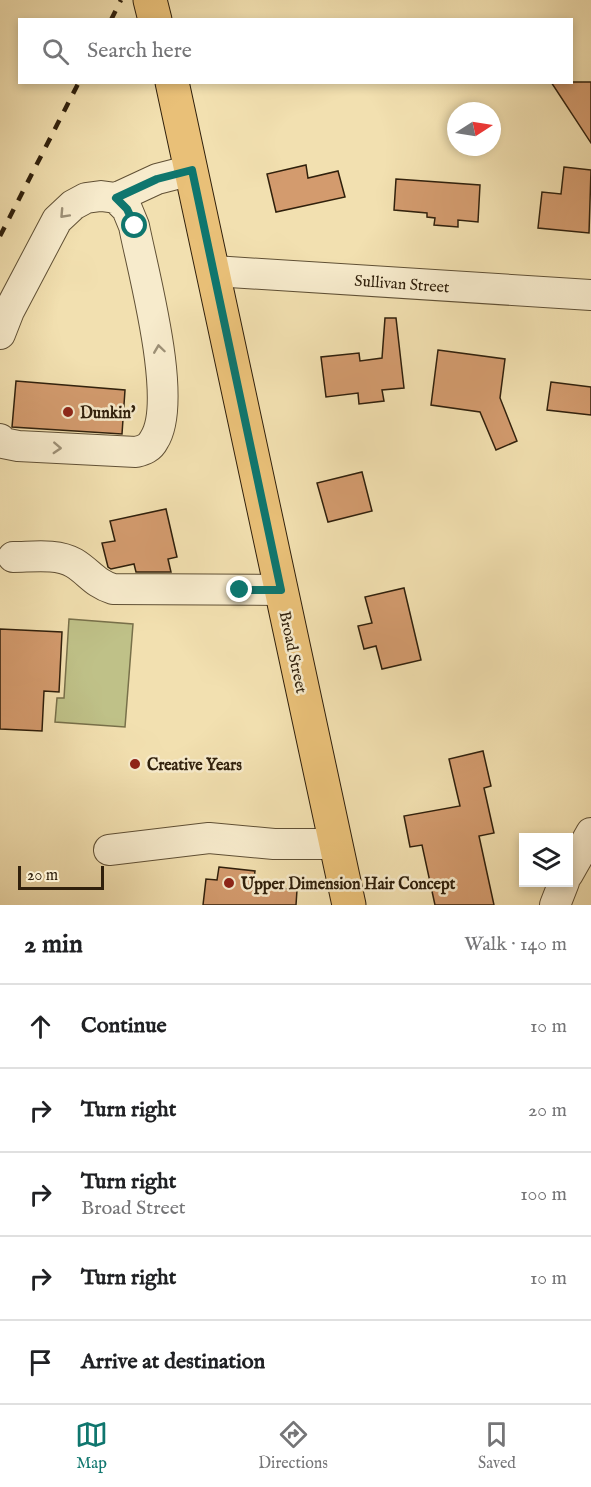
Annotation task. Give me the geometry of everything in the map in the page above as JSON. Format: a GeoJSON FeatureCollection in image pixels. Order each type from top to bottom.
{"type":"FeatureCollection","features":[{"type":"Feature","properties":{"kind":"main road","name":"Broad Street"},"geometry":{"type":"LineString","coordinates":[[172,84],[349,905]]}},
{"type":"Feature","properties":{"kind":"street"},"geometry":{"type":"LineString","coordinates":[[116,198],[157,179],[192,170]]}},
{"type":"Feature","properties":{"kind":"street"},"geometry":{"type":"LineString","coordinates":[[0,334],[9,311],[57,220],[73,205],[87,198],[101,195],[116,198],[127,209],[135,226],[160,350],[163,413],[154,441],[146,450],[136,452],[18,446],[3,443],[0,439]]}},
{"type":"Feature","properties":{"kind":"street","name":"Sullivan Street"},"geometry":{"type":"LineString","coordinates":[[214,271],[591,295]]}},
{"type":"Feature","properties":{"kind":"street"},"geometry":{"type":"LineString","coordinates":[[13,557],[62,557],[75,563],[100,585],[113,589],[281,590]]}},
{"type":"Feature","properties":{"kind":"street"},"geometry":{"type":"LineString","coordinates":[[573,865],[591,833]]}},
{"type":"Feature","properties":{"kind":"street"},"geometry":{"type":"LineString","coordinates":[[109,849],[209,838],[274,844],[336,844]]}},
{"type":"Feature","properties":{"kind":"street"},"geometry":{"type":"LineString","coordinates":[[555,905],[562,887]]}},
{"type":"Feature","properties":{"kind":"green space"},"geometry":{"type":"Polygon","coordinates":[[[69,619],[133,624],[125,727],[55,722],[57,698],[64,698],[69,619]]]}},
{"type":"Feature","properties":{"kind":"building"},"geometry":{"type":"Polygon","coordinates":[[[591,82],[591,143],[552,84],[591,82]]]}},
{"type":"Feature","properties":{"kind":"building"},"geometry":{"type":"Polygon","coordinates":[[[306,165],[308,178],[338,171],[345,197],[276,212],[267,174],[306,165]]]}},
{"type":"Feature","properties":{"kind":"building"},"geometry":{"type":"Polygon","coordinates":[[[564,167],[591,170],[589,233],[538,228],[542,192],[561,194],[564,167]]]}},
{"type":"Feature","properties":{"kind":"building"},"geometry":{"type":"Polygon","coordinates":[[[396,179],[480,185],[478,222],[458,220],[458,227],[434,225],[435,218],[427,217],[427,213],[394,210],[396,179]]]}},
{"type":"Feature","properties":{"kind":"building"},"geometry":{"type":"Polygon","coordinates":[[[385,318],[396,318],[404,388],[382,390],[384,401],[359,404],[358,393],[326,397],[321,357],[359,353],[360,361],[382,358],[385,318]]]}},
{"type":"Feature","properties":{"kind":"building"},"geometry":{"type":"Polygon","coordinates":[[[438,350],[505,359],[500,398],[517,441],[496,450],[480,412],[431,405],[438,350]]]}},
{"type":"Feature","properties":{"kind":"building","name":"Dunkin'"},"geometry":{"type":"Polygon","coordinates":[[[16,381],[125,390],[122,434],[12,427],[16,381]]]}},
{"type":"Feature","properties":{"kind":"building"},"geometry":{"type":"Polygon","coordinates":[[[551,382],[591,387],[591,415],[547,410],[551,382]]]}},
{"type":"Feature","properties":{"kind":"building"},"geometry":{"type":"Polygon","coordinates":[[[362,472],[372,511],[328,522],[317,483],[362,472]]]}},
{"type":"Feature","properties":{"kind":"building"},"geometry":{"type":"Polygon","coordinates":[[[166,509],[177,557],[168,559],[171,572],[136,572],[134,564],[111,569],[108,567],[102,543],[115,541],[110,521],[166,509]]]}},
{"type":"Feature","properties":{"kind":"building"},"geometry":{"type":"Polygon","coordinates":[[[404,588],[421,660],[382,669],[376,646],[364,649],[358,626],[372,623],[365,597],[404,588]]]}},
{"type":"Feature","properties":{"kind":"building"},"geometry":{"type":"Polygon","coordinates":[[[0,629],[62,632],[59,692],[44,691],[42,731],[0,729],[0,629]]]}},
{"type":"Feature","properties":{"kind":"building"},"geometry":{"type":"Polygon","coordinates":[[[483,751],[491,786],[484,788],[494,833],[479,836],[494,905],[435,905],[422,845],[410,847],[404,816],[460,806],[449,759],[483,751]]]}},
{"type":"Feature","properties":{"kind":"building","name":"Upper Dimension Hair Concept"},"geometry":{"type":"Polygon","coordinates":[[[219,867],[255,871],[253,885],[297,890],[296,905],[203,905],[206,879],[217,880],[219,867]]]}},
{"type":"Feature","properties":{"kind":"railway"},"geometry":{"type":"LineString","coordinates":[[112,18],[121,0]]}},
{"type":"Feature","properties":{"kind":"railway"},"geometry":{"type":"LineString","coordinates":[[0,236],[78,84]]}},
{"type":"Feature","properties":{"kind":"place","name":"Dunkin'"},"geometry":{"type":"Point","coordinates":[68,412]}},
{"type":"Feature","properties":{"kind":"place","name":"Creative Years"},"geometry":{"type":"Point","coordinates":[135,764]}},
{"type":"Feature","properties":{"kind":"place","name":"Upper Dimension Hair Concept"},"geometry":{"type":"Point","coordinates":[229,883]}},
{"type":"Feature","properties":{"kind":"route"},"geometry":{"type":"LineString","coordinates":[[135,226],[127,209],[116,198],[157,179],[192,170],[281,590],[240,590]]}}]}
